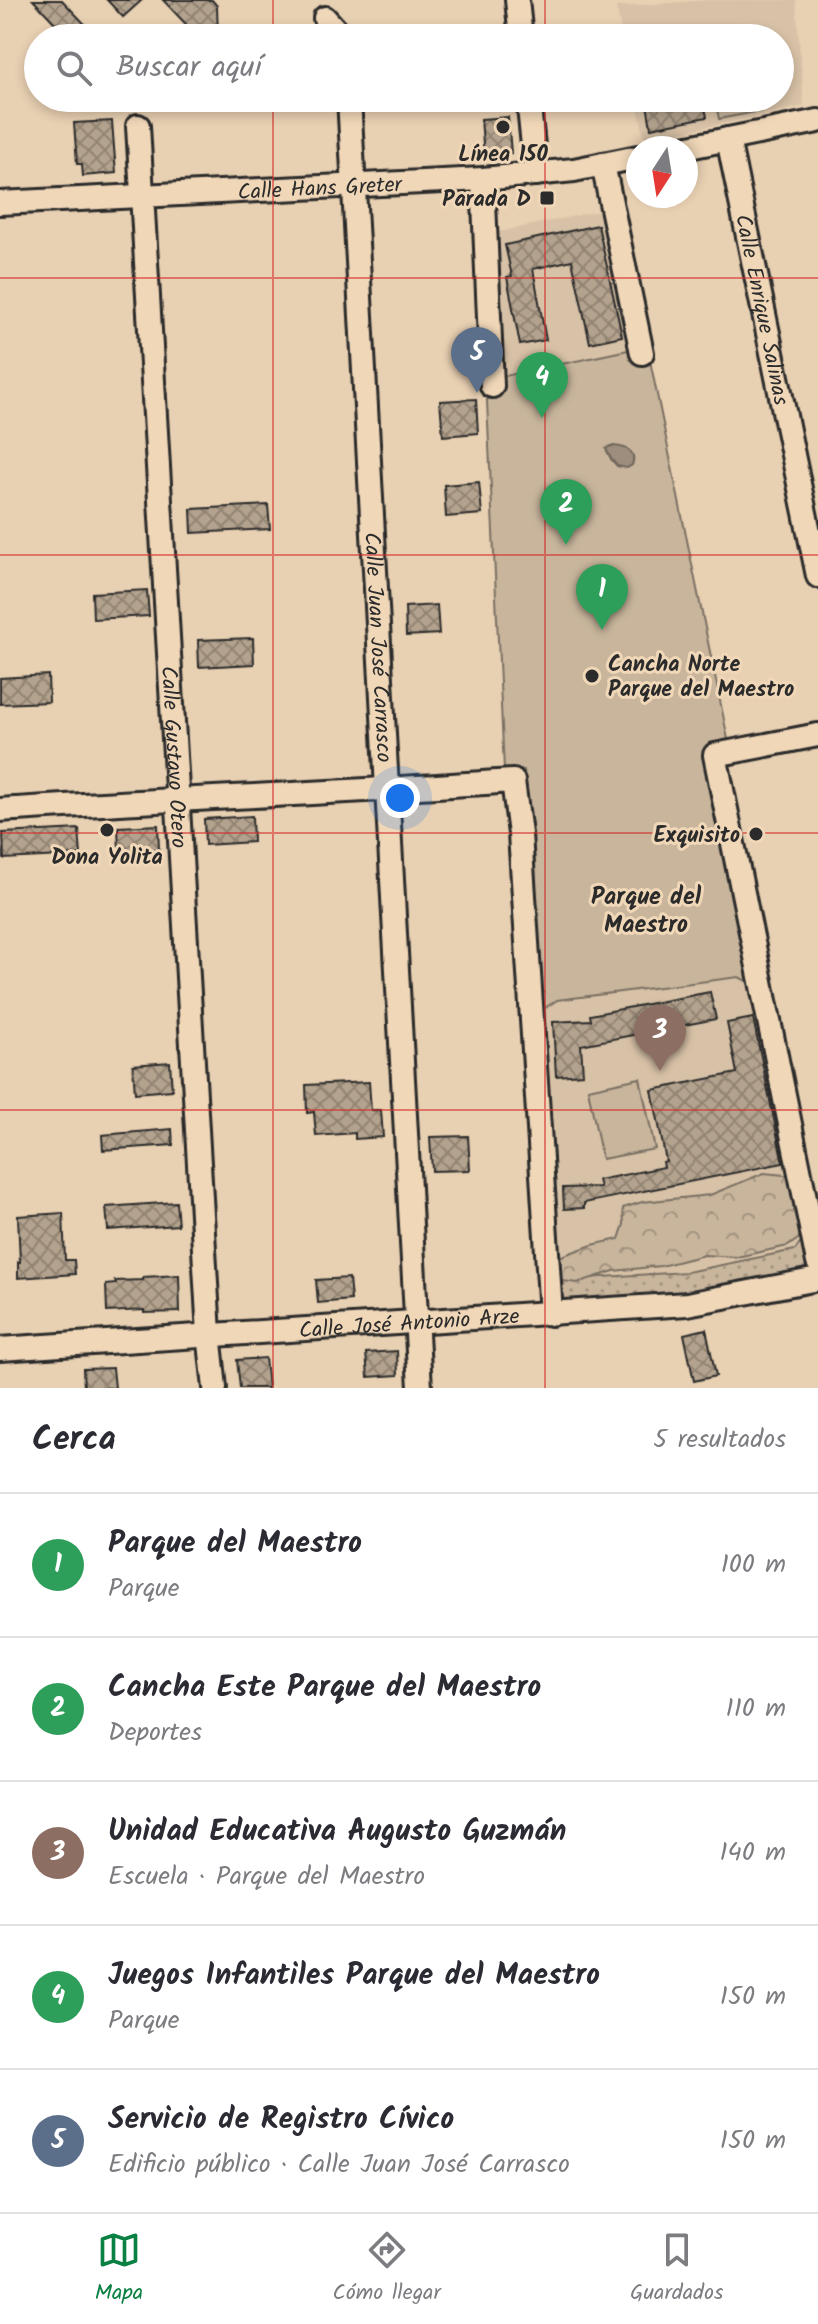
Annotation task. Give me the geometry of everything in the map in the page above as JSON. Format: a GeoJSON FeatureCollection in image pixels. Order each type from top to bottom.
{"type":"FeatureCollection","features":[{"type":"Feature","properties":{"kind":"street"},"geometry":{"type":"LineString","coordinates":[[517,0],[520,24]]}},
{"type":"Feature","properties":{"kind":"street"},"geometry":{"type":"LineString","coordinates":[[325,18],[330,24]]}},
{"type":"Feature","properties":{"kind":"street","name":"Calle Juan José Carrasco"},"geometry":{"type":"LineString","coordinates":[[350,112],[420,1388]]}},
{"type":"Feature","properties":{"kind":"street"},"geometry":{"type":"LineString","coordinates":[[529,112],[536,174]]}},
{"type":"Feature","properties":{"kind":"street"},"geometry":{"type":"LineString","coordinates":[[698,145],[818,121]]}},
{"type":"Feature","properties":{"kind":"street","name":"Calle Gustavo Otero"},"geometry":{"type":"LineString","coordinates":[[138,126],[209,1334],[215,1388]]}},
{"type":"Feature","properties":{"kind":"street","name":"Calle Enrique Salinas"},"geometry":{"type":"LineString","coordinates":[[728,139],[818,576]]}},
{"type":"Feature","properties":{"kind":"street","name":"Calle Hans Greter"},"geometry":{"type":"LineString","coordinates":[[0,203],[483,179],[574,170],[626,159]]}},
{"type":"Feature","properties":{"kind":"street"},"geometry":{"type":"LineString","coordinates":[[603,164],[642,353]]}},
{"type":"Feature","properties":{"kind":"street"},"geometry":{"type":"LineString","coordinates":[[483,179],[492,386]]}},
{"type":"Feature","properties":{"kind":"street"},"geometry":{"type":"LineString","coordinates":[[818,735],[715,755],[818,1262]]}},
{"type":"Feature","properties":{"kind":"street"},"geometry":{"type":"LineString","coordinates":[[0,810],[513,781],[521,847],[551,1314]]}},
{"type":"Feature","properties":{"kind":"street","name":"Calle José Antonio Arze"},"geometry":{"type":"LineString","coordinates":[[0,1349],[687,1304],[818,1279]]}},
{"type":"Feature","properties":{"kind":"shaded area"},"geometry":{"type":"Polygon","coordinates":[[[708,0],[796,0],[804,106],[794,108],[794,24],[620,24],[616,7],[708,0]]]}},
{"type":"Feature","properties":{"kind":"shaded area"},"geometry":{"type":"Polygon","coordinates":[[[639,112],[776,112],[664,136],[644,136],[639,112]]]}},
{"type":"Feature","properties":{"kind":"shaded area"},"geometry":{"type":"Polygon","coordinates":[[[603,210],[632,349],[504,376],[494,233],[603,210]]]}},
{"type":"Feature","properties":{"kind":"shaded area"},"geometry":{"type":"Polygon","coordinates":[[[610,446],[631,452],[632,465],[627,468],[617,466],[606,449],[610,446]]]}},
{"type":"Feature","properties":{"kind":"shaded area"},"geometry":{"type":"Polygon","coordinates":[[[739,977],[755,987],[806,1236],[795,1250],[687,1272],[568,1279],[558,1271],[544,1010],[549,1003],[557,1000],[739,977]]]}},
{"type":"Feature","properties":{"kind":"green space"},"geometry":{"type":"Polygon","coordinates":[[[718,112],[756,112],[719,119],[718,112]]]}},
{"type":"Feature","properties":{"kind":"green space","name":"Parque del Maestro"},"geometry":{"type":"Polygon","coordinates":[[[647,346],[729,744],[704,751],[750,983],[739,977],[557,1000],[542,1010],[524,770],[504,770],[486,380],[647,346]]]}},
{"type":"Feature","properties":{"kind":"green space"},"geometry":{"type":"Polygon","coordinates":[[[640,1078],[655,1149],[602,1159],[588,1089],[640,1078]]]}},
{"type":"Feature","properties":{"kind":"green space"},"geometry":{"type":"Polygon","coordinates":[[[764,1173],[785,1175],[808,1187],[812,1214],[798,1239],[788,1246],[737,1257],[704,1255],[661,1266],[614,1271],[577,1283],[542,1273],[542,1263],[619,1239],[624,1224],[623,1208],[642,1202],[710,1195],[764,1173]]]}},
{"type":"Feature","properties":{"kind":"green space"},"geometry":{"type":"Polygon","coordinates":[[[806,1236],[809,1262],[805,1271],[698,1297],[563,1306],[557,1300],[558,1271],[568,1279],[687,1272],[795,1250],[806,1236]]]}},
{"type":"Feature","properties":{"kind":"building"},"geometry":{"type":"Polygon","coordinates":[[[33,0],[62,0],[85,24],[56,24],[33,0]]]}},
{"type":"Feature","properties":{"kind":"building"},"geometry":{"type":"Polygon","coordinates":[[[107,0],[142,0],[123,17],[107,0]]]}},
{"type":"Feature","properties":{"kind":"building"},"geometry":{"type":"Polygon","coordinates":[[[163,0],[212,0],[217,6],[218,24],[186,24],[163,0]]]}},
{"type":"Feature","properties":{"kind":"building"},"geometry":{"type":"Polygon","coordinates":[[[648,112],[706,112],[707,117],[651,128],[648,112]]]}},
{"type":"Feature","properties":{"kind":"building"},"geometry":{"type":"Polygon","coordinates":[[[508,117],[511,153],[484,156],[481,119],[508,117]]]}},
{"type":"Feature","properties":{"kind":"building"},"geometry":{"type":"Polygon","coordinates":[[[112,121],[116,173],[83,176],[82,164],[77,164],[74,123],[112,121]]]}},
{"type":"Feature","properties":{"kind":"building"},"geometry":{"type":"Polygon","coordinates":[[[598,225],[622,336],[590,343],[572,260],[533,269],[546,340],[520,345],[507,277],[512,276],[505,245],[598,225]]]}},
{"type":"Feature","properties":{"kind":"building"},"geometry":{"type":"Polygon","coordinates":[[[476,399],[478,433],[443,436],[440,401],[476,399]]]}},
{"type":"Feature","properties":{"kind":"building"},"geometry":{"type":"Polygon","coordinates":[[[479,482],[482,514],[446,517],[444,485],[479,482]]]}},
{"type":"Feature","properties":{"kind":"building"},"geometry":{"type":"Polygon","coordinates":[[[268,505],[270,529],[192,533],[191,509],[268,505]]]}},
{"type":"Feature","properties":{"kind":"building"},"geometry":{"type":"Polygon","coordinates":[[[147,590],[149,616],[93,619],[92,593],[147,590]]]}},
{"type":"Feature","properties":{"kind":"building"},"geometry":{"type":"Polygon","coordinates":[[[437,605],[439,634],[406,636],[405,607],[437,605]]]}},
{"type":"Feature","properties":{"kind":"building"},"geometry":{"type":"Polygon","coordinates":[[[253,638],[254,664],[199,667],[198,640],[253,638]]]}},
{"type":"Feature","properties":{"kind":"building"},"geometry":{"type":"Polygon","coordinates":[[[48,675],[49,702],[0,704],[0,678],[48,675]]]}},
{"type":"Feature","properties":{"kind":"building"},"geometry":{"type":"Polygon","coordinates":[[[252,816],[253,842],[205,845],[204,819],[252,816]]]}},
{"type":"Feature","properties":{"kind":"building"},"geometry":{"type":"Polygon","coordinates":[[[158,825],[159,850],[119,851],[118,827],[158,825]]]}},
{"type":"Feature","properties":{"kind":"building"},"geometry":{"type":"Polygon","coordinates":[[[79,829],[81,855],[4,859],[3,833],[79,829]]]}},
{"type":"Feature","properties":{"kind":"building"},"geometry":{"type":"Polygon","coordinates":[[[710,992],[716,1019],[581,1045],[583,1074],[556,1076],[553,1022],[591,1020],[590,1015],[710,992]]]}},
{"type":"Feature","properties":{"kind":"building"},"geometry":{"type":"Polygon","coordinates":[[[753,1018],[783,1163],[584,1203],[584,1208],[564,1209],[563,1188],[600,1187],[598,1180],[664,1167],[663,1162],[666,1161],[652,1090],[737,1073],[727,1023],[753,1018]]]}},
{"type":"Feature","properties":{"kind":"building"},"geometry":{"type":"Polygon","coordinates":[[[170,1062],[172,1090],[135,1093],[133,1065],[170,1062]]]}},
{"type":"Feature","properties":{"kind":"building"},"geometry":{"type":"Polygon","coordinates":[[[369,1082],[371,1110],[381,1110],[383,1137],[355,1139],[355,1133],[316,1136],[314,1112],[307,1113],[306,1085],[369,1082]]]}},
{"type":"Feature","properties":{"kind":"building"},"geometry":{"type":"Polygon","coordinates":[[[172,1129],[173,1145],[103,1150],[102,1135],[172,1129]]]}},
{"type":"Feature","properties":{"kind":"building"},"geometry":{"type":"Polygon","coordinates":[[[468,1136],[470,1170],[432,1171],[430,1137],[468,1136]]]}},
{"type":"Feature","properties":{"kind":"building"},"geometry":{"type":"Polygon","coordinates":[[[176,1202],[178,1225],[108,1230],[106,1207],[176,1202]]]}},
{"type":"Feature","properties":{"kind":"building"},"geometry":{"type":"Polygon","coordinates":[[[63,1213],[65,1260],[74,1260],[75,1274],[18,1278],[18,1216],[63,1213]]]}},
{"type":"Feature","properties":{"kind":"building"},"geometry":{"type":"Polygon","coordinates":[[[179,1275],[180,1312],[107,1312],[106,1285],[116,1284],[115,1281],[143,1280],[143,1277],[179,1275]]]}},
{"type":"Feature","properties":{"kind":"building"},"geometry":{"type":"Polygon","coordinates":[[[349,1278],[351,1300],[318,1303],[316,1280],[349,1278]]]}},
{"type":"Feature","properties":{"kind":"building"},"geometry":{"type":"Polygon","coordinates":[[[706,1329],[716,1376],[694,1381],[684,1334],[706,1329]]]}},
{"type":"Feature","properties":{"kind":"building"},"geometry":{"type":"Polygon","coordinates":[[[397,1351],[398,1375],[368,1377],[366,1353],[397,1351]]]}},
{"type":"Feature","properties":{"kind":"building"},"geometry":{"type":"Polygon","coordinates":[[[265,1358],[268,1388],[240,1388],[237,1360],[265,1358]]]}},
{"type":"Feature","properties":{"kind":"building"},"geometry":{"type":"Polygon","coordinates":[[[113,1368],[115,1388],[84,1388],[83,1369],[113,1368]]]}},
{"type":"Feature","properties":{"kind":"place","name":"Línea 150"},"geometry":{"type":"Point","coordinates":[503,127]}},
{"type":"Feature","properties":{"kind":"place","name":"Parada D"},"geometry":{"type":"Point","coordinates":[547,198]}},
{"type":"Feature","properties":{"kind":"place","name":"Servicio de Registro Cívico"},"geometry":{"type":"Point","coordinates":[477,393]}},
{"type":"Feature","properties":{"kind":"place","name":"Juegos Infantiles Parque del Maestro"},"geometry":{"type":"Point","coordinates":[542,418]}},
{"type":"Feature","properties":{"kind":"place","name":"Cancha Este Parque del Maestro"},"geometry":{"type":"Point","coordinates":[566,545]}},
{"type":"Feature","properties":{"kind":"place","name":"Parque del Maestro"},"geometry":{"type":"Point","coordinates":[602,630]}},
{"type":"Feature","properties":{"kind":"place","name":"Cancha Norte Parque del Maestro"},"geometry":{"type":"Point","coordinates":[592,676]}},
{"type":"Feature","properties":{"kind":"place","name":"Dona Yolita"},"geometry":{"type":"Point","coordinates":[107,830]}},
{"type":"Feature","properties":{"kind":"place","name":"Exquisito"},"geometry":{"type":"Point","coordinates":[756,834]}},
{"type":"Feature","properties":{"kind":"place","name":"Unidad Educativa Augusto Guzmán"},"geometry":{"type":"Point","coordinates":[660,1071]}},
{"type":"Feature","properties":{"kind":"district","name":"Parque del Maestro"},"geometry":{"type":"Point","coordinates":[646,910]}}]}
